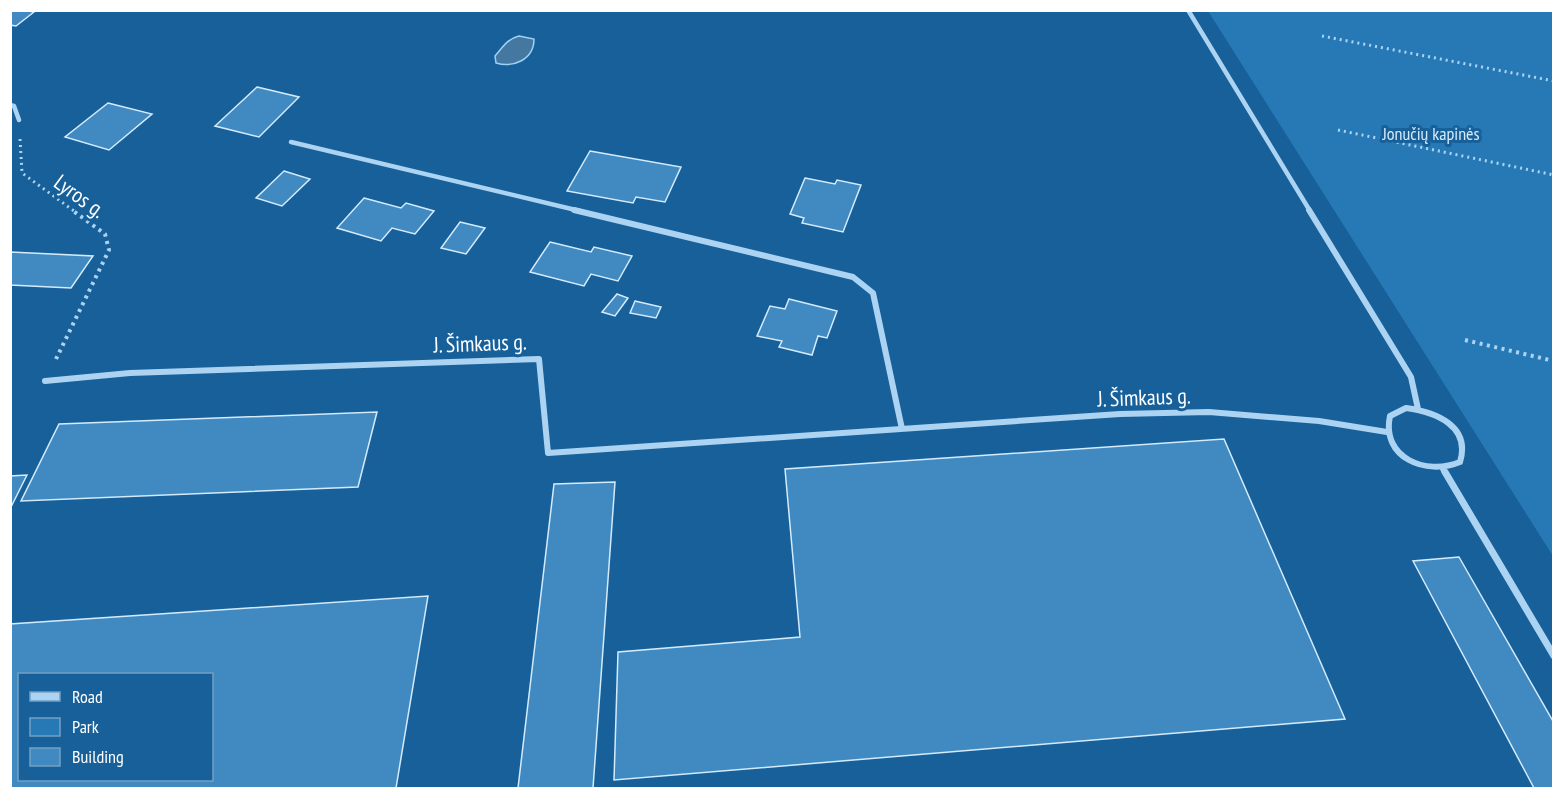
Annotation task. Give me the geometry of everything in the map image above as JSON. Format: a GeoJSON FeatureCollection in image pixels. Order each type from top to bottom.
{"type":"FeatureCollection","features":[{"type":"Feature","properties":{"kind":"street"},"geometry":{"type":"LineString","coordinates":[[1188,10],[1411,377],[1418,409]]}},
{"type":"Feature","properties":{"kind":"street"},"geometry":{"type":"LineString","coordinates":[[10,105],[14,106],[19,120]]}},
{"type":"Feature","properties":{"kind":"street"},"geometry":{"type":"LineString","coordinates":[[291,142],[853,278],[873,293],[902,429]]}},
{"type":"Feature","properties":{"kind":"street","name":"J. Šimkaus g."},"geometry":{"type":"LineString","coordinates":[[45,381],[130,373],[539,359],[548,453],[1120,414],[1209,412],[1319,421],[1387,432]]}},
{"type":"Feature","properties":{"kind":"street"},"geometry":{"type":"LineString","coordinates":[[1406,408],[1418,409],[1430,412],[1452,426],[1464,445],[1464,455],[1460,462],[1443,469],[1425,467],[1407,459],[1390,441],[1387,432],[1390,416],[1406,408]]}},
{"type":"Feature","properties":{"kind":"street"},"geometry":{"type":"LineString","coordinates":[[1443,469],[1554,656]]}},
{"type":"Feature","properties":{"kind":"path"},"geometry":{"type":"LineString","coordinates":[[1322,36],[1554,81]]}},
{"type":"Feature","properties":{"kind":"path","name":"Lyros g."},"geometry":{"type":"LineString","coordinates":[[19,120],[22,173],[105,234],[109,250],[45,381]]}},
{"type":"Feature","properties":{"kind":"path"},"geometry":{"type":"LineString","coordinates":[[1338,130],[1554,175]]}},
{"type":"Feature","properties":{"kind":"path"},"geometry":{"type":"LineString","coordinates":[[1465,340],[1554,362]]}},
{"type":"Feature","properties":{"kind":"green space","name":"Jonučių kapinės"},"geometry":{"type":"Polygon","coordinates":[[[1208,11],[1553,11],[1553,556],[1208,11]]]}},
{"type":"Feature","properties":{"kind":"shaded area"},"geometry":{"type":"Polygon","coordinates":[[[519,36],[534,39],[533,46],[526,57],[515,63],[496,63],[495,56],[511,39],[519,36]]]}},
{"type":"Feature","properties":{"kind":"building"},"geometry":{"type":"Polygon","coordinates":[[[10,10],[34,12],[16,26],[10,25],[10,10]]]}},
{"type":"Feature","properties":{"kind":"building"},"geometry":{"type":"Polygon","coordinates":[[[257,87],[299,97],[259,137],[215,126],[257,87]]]}},
{"type":"Feature","properties":{"kind":"building"},"geometry":{"type":"Polygon","coordinates":[[[108,103],[152,114],[109,150],[65,137],[108,103]]]}},
{"type":"Feature","properties":{"kind":"building"},"geometry":{"type":"Polygon","coordinates":[[[590,151],[681,167],[665,202],[636,197],[633,203],[567,191],[590,151]]]}},
{"type":"Feature","properties":{"kind":"building"},"geometry":{"type":"Polygon","coordinates":[[[284,171],[310,179],[282,206],[256,198],[284,171]]]}},
{"type":"Feature","properties":{"kind":"building"},"geometry":{"type":"Polygon","coordinates":[[[805,178],[835,184],[837,180],[861,185],[843,232],[802,223],[804,218],[790,214],[805,178]]]}},
{"type":"Feature","properties":{"kind":"building"},"geometry":{"type":"Polygon","coordinates":[[[364,198],[401,208],[406,203],[434,211],[415,234],[392,228],[381,241],[337,228],[364,198]]]}},
{"type":"Feature","properties":{"kind":"building"},"geometry":{"type":"Polygon","coordinates":[[[460,222],[485,228],[466,254],[441,248],[460,222]]]}},
{"type":"Feature","properties":{"kind":"building"},"geometry":{"type":"Polygon","coordinates":[[[550,242],[591,252],[594,247],[632,256],[618,281],[591,274],[584,286],[530,272],[550,242]]]}},
{"type":"Feature","properties":{"kind":"building"},"geometry":{"type":"Polygon","coordinates":[[[10,252],[93,256],[71,288],[10,285],[10,252]]]}},
{"type":"Feature","properties":{"kind":"building"},"geometry":{"type":"Polygon","coordinates":[[[617,294],[628,298],[615,316],[602,312],[617,294]]]}},
{"type":"Feature","properties":{"kind":"building"},"geometry":{"type":"Polygon","coordinates":[[[789,299],[837,311],[827,338],[818,336],[812,355],[779,347],[782,341],[757,336],[770,306],[785,309],[789,299]]]}},
{"type":"Feature","properties":{"kind":"building"},"geometry":{"type":"Polygon","coordinates":[[[635,301],[661,307],[656,318],[630,313],[635,301]]]}},
{"type":"Feature","properties":{"kind":"building"},"geometry":{"type":"Polygon","coordinates":[[[377,412],[358,487],[21,501],[59,424],[377,412]]]}},
{"type":"Feature","properties":{"kind":"building"},"geometry":{"type":"Polygon","coordinates":[[[1224,439],[1345,719],[614,780],[618,652],[800,637],[785,469],[1224,439]]]}},
{"type":"Feature","properties":{"kind":"building"},"geometry":{"type":"Polygon","coordinates":[[[27,475],[10,509],[10,476],[27,475]]]}},
{"type":"Feature","properties":{"kind":"building"},"geometry":{"type":"Polygon","coordinates":[[[615,482],[593,788],[518,788],[554,484],[615,482]]]}},
{"type":"Feature","properties":{"kind":"building"},"geometry":{"type":"Polygon","coordinates":[[[1459,557],[1554,723],[1554,788],[1534,788],[1413,561],[1459,557]]]}},
{"type":"Feature","properties":{"kind":"building"},"geometry":{"type":"Polygon","coordinates":[[[428,596],[396,788],[10,788],[10,624],[428,596]]]}}]}
